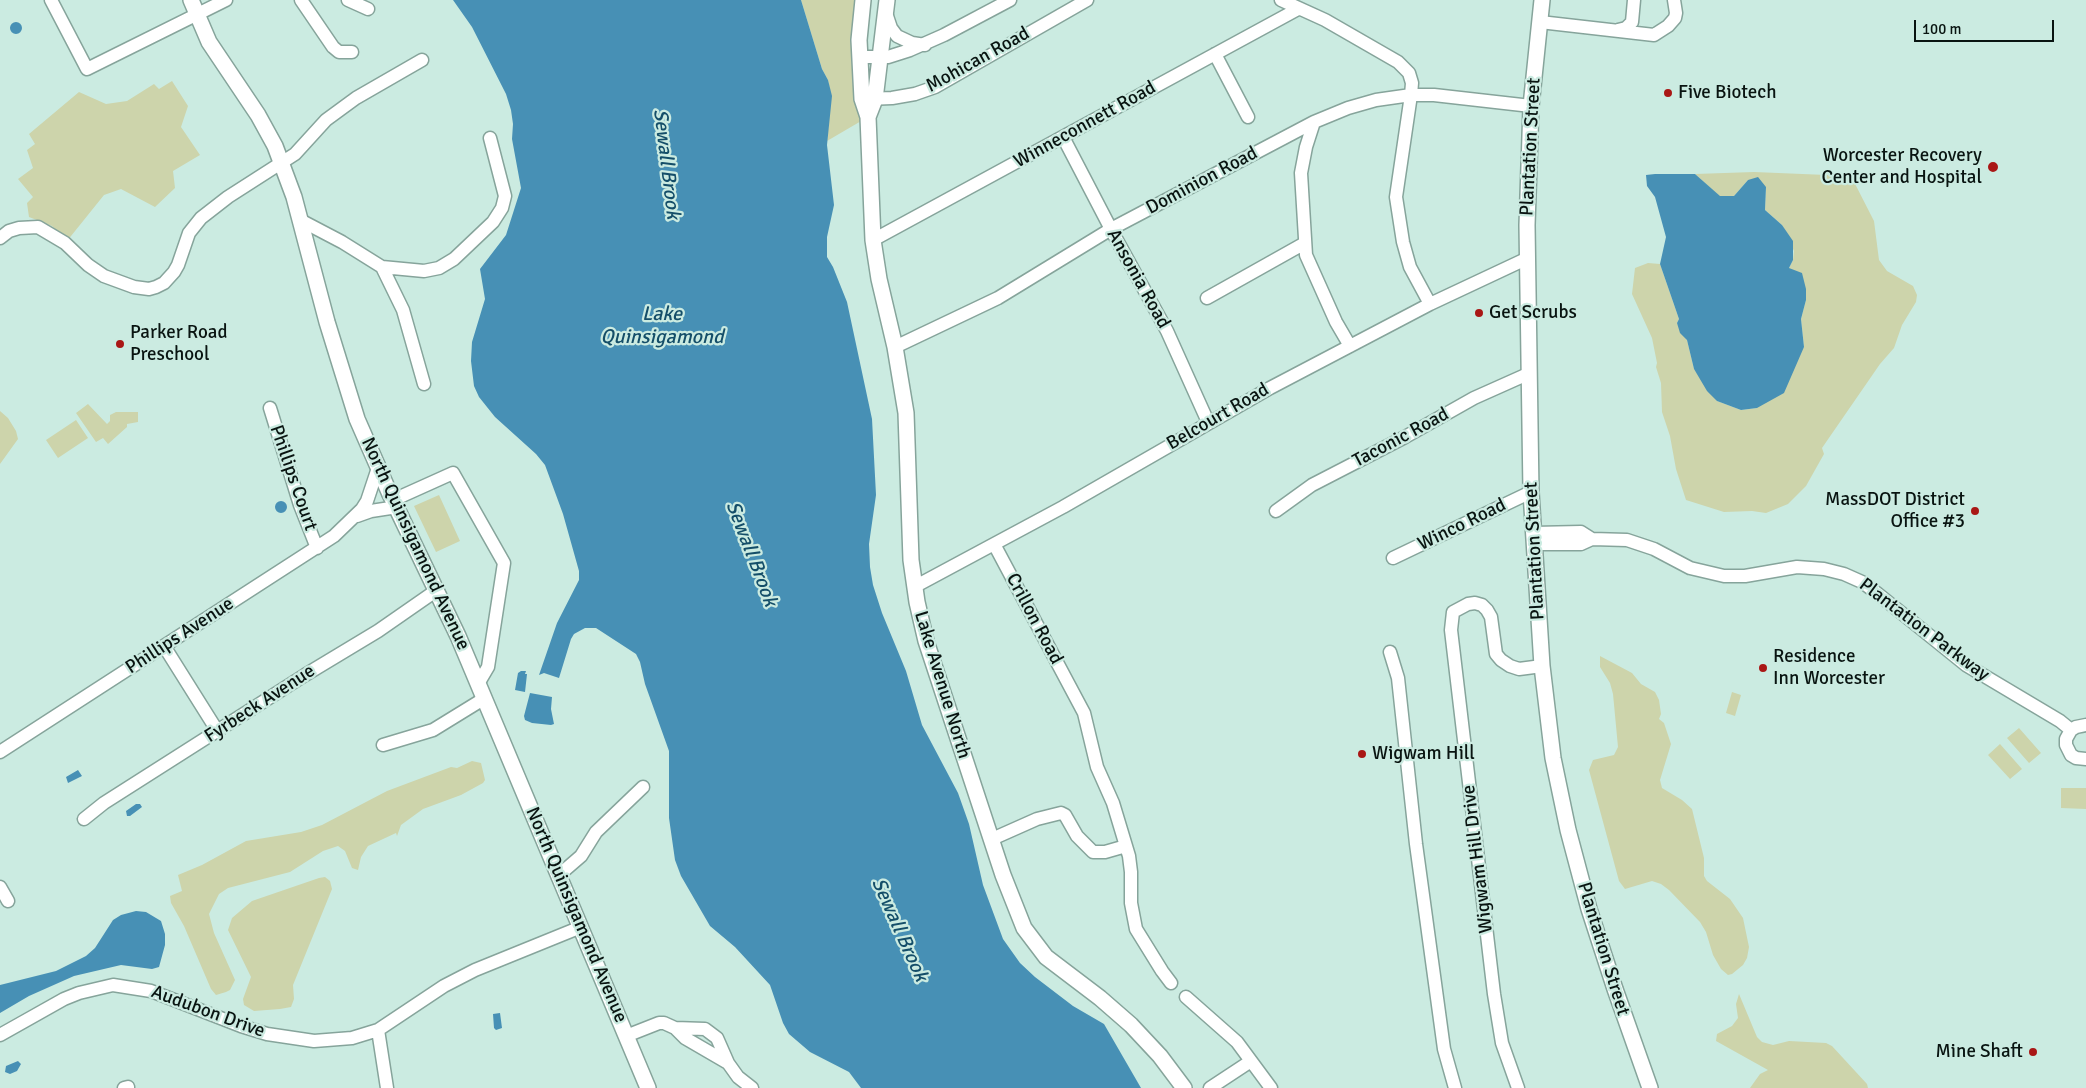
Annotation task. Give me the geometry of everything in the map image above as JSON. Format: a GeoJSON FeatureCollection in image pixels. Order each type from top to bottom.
{"type":"FeatureCollection","features":[{"type":"Feature","properties":{"kind":"main road","name":"North Quinsigamond Avenue"},"geometry":{"type":"LineString","coordinates":[[191,0],[196,16],[216,54],[265,126],[282,164],[300,220],[347,390],[378,468],[482,691],[648,1088]]}},
{"type":"Feature","properties":{"kind":"main road","name":"Lake Avenue North"},"geometry":{"type":"LineString","coordinates":[[863,0],[859,31],[860,57],[869,99]]}},
{"type":"Feature","properties":{"kind":"main road","name":"Plantation Street"},"geometry":{"type":"LineString","coordinates":[[1542,0],[1531,106],[1528,258],[1531,492],[1542,666],[1553,758],[1568,830],[1601,945],[1650,1088]]}},
{"type":"Feature","properties":{"kind":"main road","name":"Lake Avenue North"},"geometry":{"type":"LineString","coordinates":[[886,5],[879,58],[869,99],[868,117],[873,240],[879,279],[895,347],[907,427],[910,546],[914,587],[926,642],[1016,910],[1031,938],[1046,956],[1131,1025],[1160,1056],[1184,1088]]}},
{"type":"Feature","properties":{"kind":"street"},"geometry":{"type":"LineString","coordinates":[[51,0],[87,69],[226,0]]}},
{"type":"Feature","properties":{"kind":"street"},"geometry":{"type":"LineString","coordinates":[[302,0],[333,47],[339,52],[352,52]]}},
{"type":"Feature","properties":{"kind":"street"},"geometry":{"type":"LineString","coordinates":[[348,0],[368,9]]}},
{"type":"Feature","properties":{"kind":"street"},"geometry":{"type":"LineString","coordinates":[[860,57],[879,58],[903,53],[925,45],[1010,0]]}},
{"type":"Feature","properties":{"kind":"street","name":"Mohican Road"},"geometry":{"type":"LineString","coordinates":[[869,99],[916,94],[935,87],[1087,0]]}},
{"type":"Feature","properties":{"kind":"street"},"geometry":{"type":"LineString","coordinates":[[1280,0],[1325,20],[1398,62],[1409,73],[1412,83],[1411,95],[1396,197],[1402,242],[1410,267],[1430,304]]}},
{"type":"Feature","properties":{"kind":"street"},"geometry":{"type":"LineString","coordinates":[[1618,30],[1626,28],[1632,22],[1634,0]]}},
{"type":"Feature","properties":{"kind":"street"},"geometry":{"type":"LineString","coordinates":[[1540,22],[1654,35],[1668,26],[1675,18],[1674,0]]}},
{"type":"Feature","properties":{"kind":"street"},"geometry":{"type":"LineString","coordinates":[[886,5],[888,22],[897,36],[912,43],[925,45]]}},
{"type":"Feature","properties":{"kind":"street","name":"Winneconnett Road"},"geometry":{"type":"LineString","coordinates":[[873,240],[1298,9]]}},
{"type":"Feature","properties":{"kind":"street"},"geometry":{"type":"LineString","coordinates":[[1215,54],[1248,117]]}},
{"type":"Feature","properties":{"kind":"street"},"geometry":{"type":"LineString","coordinates":[[0,238],[9,231],[19,228],[37,227],[60,239],[88,265],[104,276],[134,287],[149,289],[156,287],[164,283],[178,265],[189,233],[197,221],[228,197],[295,154],[326,120],[336,112],[356,98],[422,60]]}},
{"type":"Feature","properties":{"kind":"street","name":"Dominion Road"},"geometry":{"type":"LineString","coordinates":[[895,347],[998,298],[1111,229],[1314,122],[1365,102],[1411,95],[1443,95],[1531,106]]}},
{"type":"Feature","properties":{"kind":"street"},"geometry":{"type":"LineString","coordinates":[[1314,122],[1306,147],[1301,174],[1306,255],[1336,322],[1350,346]]}},
{"type":"Feature","properties":{"kind":"street","name":"Ansonia Road"},"geometry":{"type":"LineString","coordinates":[[1063,137],[1167,331],[1208,422]]}},
{"type":"Feature","properties":{"kind":"street"},"geometry":{"type":"LineString","coordinates":[[300,220],[342,242],[382,267],[424,272],[440,268],[454,259],[493,222],[502,208],[505,196],[490,138]]}},
{"type":"Feature","properties":{"kind":"street"},"geometry":{"type":"LineString","coordinates":[[1207,298],[1305,243]]}},
{"type":"Feature","properties":{"kind":"street","name":"Belcourt Road"},"geometry":{"type":"LineString","coordinates":[[914,587],[1063,507],[1270,388],[1430,304],[1528,258]]}},
{"type":"Feature","properties":{"kind":"street"},"geometry":{"type":"LineString","coordinates":[[382,267],[403,310],[424,384]]}},
{"type":"Feature","properties":{"kind":"street","name":"Taconic Road"},"geometry":{"type":"LineString","coordinates":[[1276,511],[1312,485],[1405,437],[1474,398],[1530,373]]}},
{"type":"Feature","properties":{"kind":"street","name":"Phillips Court"},"geometry":{"type":"LineString","coordinates":[[270,408],[300,505],[317,548]]}},
{"type":"Feature","properties":{"kind":"street","name":"Phillips Avenue"},"geometry":{"type":"LineString","coordinates":[[0,752],[342,530],[357,516],[367,501],[378,468]]}},
{"type":"Feature","properties":{"kind":"street","name":"Phillips Avenue"},"geometry":{"type":"LineString","coordinates":[[357,516],[395,504],[453,473],[504,563],[488,667],[482,691]]}},
{"type":"Feature","properties":{"kind":"street","name":"Winco Road"},"geometry":{"type":"LineString","coordinates":[[1393,558],[1531,492]]}},
{"type":"Feature","properties":{"kind":"street","name":"Plantation Parkway"},"geometry":{"type":"LineString","coordinates":[[1534,538],[1581,544],[1592,539],[1617,539],[1636,542],[1654,548],[1690,568],[1714,575],[1734,577],[1776,570],[1806,568],[1834,571],[1854,577],[1966,665],[2060,720],[2072,730]]}},
{"type":"Feature","properties":{"kind":"street","name":"Crillon Road"},"geometry":{"type":"LineString","coordinates":[[994,544],[1074,693],[1087,722],[1097,767],[1113,803],[1126,846],[1130,863],[1131,902],[1136,929],[1172,984]]}},
{"type":"Feature","properties":{"kind":"street","name":"Fyrbeck Avenue"},"geometry":{"type":"LineString","coordinates":[[84,820],[104,803],[305,675],[378,632],[436,590]]}},
{"type":"Feature","properties":{"kind":"street","name":"Wigwam Hill Drive"},"geometry":{"type":"LineString","coordinates":[[1518,1088],[1502,1043],[1494,994],[1451,630],[1453,612],[1471,603],[1482,605],[1489,613],[1496,654],[1501,660],[1519,669],[1542,666]]}},
{"type":"Feature","properties":{"kind":"street"},"geometry":{"type":"LineString","coordinates":[[164,646],[218,732]]}},
{"type":"Feature","properties":{"kind":"street"},"geometry":{"type":"LineString","coordinates":[[1390,652],[1398,678],[1417,853],[1444,1049],[1454,1088]]}},
{"type":"Feature","properties":{"kind":"street"},"geometry":{"type":"LineString","coordinates":[[383,746],[433,730],[482,691]]}},
{"type":"Feature","properties":{"kind":"street"},"geometry":{"type":"LineString","coordinates":[[2086,726],[2076,727],[2066,740],[2068,750],[2076,758],[2086,760]]}},
{"type":"Feature","properties":{"kind":"street"},"geometry":{"type":"LineString","coordinates":[[559,875],[582,856],[596,832],[643,787]]}},
{"type":"Feature","properties":{"kind":"street"},"geometry":{"type":"LineString","coordinates":[[992,839],[1037,819],[1061,813],[1065,815],[1077,836],[1093,852],[1105,852],[1126,846]]}},
{"type":"Feature","properties":{"kind":"street"},"geometry":{"type":"LineString","coordinates":[[0,887],[8,901]]}},
{"type":"Feature","properties":{"kind":"street","name":"Audubon Drive"},"geometry":{"type":"LineString","coordinates":[[0,1035],[64,999],[86,991],[113,985],[151,991],[241,1026],[267,1034],[327,1041],[352,1038],[378,1030],[458,978],[581,927]]}},
{"type":"Feature","properties":{"kind":"street"},"geometry":{"type":"LineString","coordinates":[[1186,997],[1237,1042],[1271,1088]]}},
{"type":"Feature","properties":{"kind":"street"},"geometry":{"type":"LineString","coordinates":[[626,1036],[659,1023],[664,1023],[675,1028],[691,1042],[728,1063]]}},
{"type":"Feature","properties":{"kind":"street"},"geometry":{"type":"LineString","coordinates":[[675,1028],[702,1028],[709,1031],[721,1046],[728,1063],[738,1077],[752,1088]]}},
{"type":"Feature","properties":{"kind":"street"},"geometry":{"type":"LineString","coordinates":[[378,1030],[387,1088]]}},
{"type":"Feature","properties":{"kind":"street"},"geometry":{"type":"LineString","coordinates":[[1210,1088],[1251,1061]]}},
{"type":"Feature","properties":{"kind":"green space"},"geometry":{"type":"Polygon","coordinates":[[[801,0],[863,0],[868,117],[827,141],[831,96],[828,80],[822,69],[801,0]]]}},
{"type":"Feature","properties":{"kind":"green space"},"geometry":{"type":"Polygon","coordinates":[[[172,81],[188,106],[181,127],[200,155],[173,171],[175,188],[155,207],[121,189],[104,195],[67,241],[52,226],[29,217],[27,203],[33,197],[18,179],[33,168],[27,150],[35,144],[29,134],[79,92],[106,104],[127,101],[154,84],[159,89],[172,81]]]}},
{"type":"Feature","properties":{"kind":"green space"},"geometry":{"type":"Polygon","coordinates":[[[1754,172],[1851,176],[1874,221],[1879,260],[1887,271],[1913,286],[1917,295],[1916,302],[1902,325],[1894,348],[1880,364],[1822,448],[1824,454],[1806,486],[1788,504],[1766,513],[1752,511],[1724,512],[1686,500],[1662,412],[1661,383],[1656,367],[1657,363],[1652,338],[1632,294],[1635,268],[1648,263],[1660,264],[1679,319],[1677,323],[1687,340],[1694,369],[1717,401],[1741,410],[1757,408],[1804,347],[1801,319],[1806,300],[1789,268],[1793,260],[1794,251],[1782,225],[1765,210],[1766,187],[1748,180],[1734,196],[1719,196],[1695,174],[1754,172]]]}},
{"type":"Feature","properties":{"kind":"green space"},"geometry":{"type":"Polygon","coordinates":[[[88,404],[107,424],[110,421],[110,415],[116,412],[138,412],[138,422],[127,424],[127,427],[108,444],[103,438],[96,442],[76,413],[88,404]]]}},
{"type":"Feature","properties":{"kind":"green space"},"geometry":{"type":"Polygon","coordinates":[[[0,411],[8,418],[16,431],[18,439],[0,464],[0,411]]]}},
{"type":"Feature","properties":{"kind":"green space"},"geometry":{"type":"Polygon","coordinates":[[[76,420],[88,438],[58,458],[46,440],[76,420]]]}},
{"type":"Feature","properties":{"kind":"green space"},"geometry":{"type":"Polygon","coordinates":[[[439,495],[460,541],[436,552],[414,506],[439,495]]]}},
{"type":"Feature","properties":{"kind":"green space"},"geometry":{"type":"Polygon","coordinates":[[[1600,656],[1632,673],[1641,684],[1655,692],[1659,700],[1661,714],[1659,719],[1664,723],[1671,744],[1660,780],[1662,788],[1682,800],[1692,809],[1704,858],[1704,876],[1707,881],[1730,899],[1743,918],[1749,947],[1747,958],[1743,965],[1732,974],[1728,975],[1721,969],[1713,955],[1706,932],[1700,922],[1669,890],[1661,884],[1652,881],[1625,889],[1619,881],[1589,770],[1593,760],[1614,755],[1618,747],[1613,694],[1610,683],[1600,667],[1600,656]]]}},
{"type":"Feature","properties":{"kind":"green space"},"geometry":{"type":"Polygon","coordinates":[[[1732,692],[1741,695],[1735,716],[1726,713],[1732,692]]]}},
{"type":"Feature","properties":{"kind":"green space"},"geometry":{"type":"Polygon","coordinates":[[[2019,728],[2041,753],[2029,763],[2007,738],[2019,728]]]}},
{"type":"Feature","properties":{"kind":"green space"},"geometry":{"type":"Polygon","coordinates":[[[2000,744],[2022,769],[2010,779],[1988,755],[2000,744]]]}},
{"type":"Feature","properties":{"kind":"green space"},"geometry":{"type":"Polygon","coordinates":[[[472,761],[481,763],[485,780],[483,783],[461,795],[423,809],[401,825],[397,836],[396,833],[368,846],[361,857],[358,870],[352,868],[345,851],[338,846],[323,851],[290,872],[228,888],[219,894],[209,914],[214,933],[235,980],[230,990],[216,995],[211,989],[184,926],[171,903],[170,896],[182,891],[178,875],[202,865],[246,841],[301,832],[322,825],[387,791],[451,767],[457,768],[472,761]]]}},
{"type":"Feature","properties":{"kind":"green space"},"geometry":{"type":"Polygon","coordinates":[[[2061,788],[2086,788],[2086,809],[2061,808],[2061,788]]]}},
{"type":"Feature","properties":{"kind":"green space"},"geometry":{"type":"Polygon","coordinates":[[[325,877],[330,881],[332,889],[293,985],[294,999],[291,1007],[254,1011],[244,1005],[243,999],[251,977],[228,930],[232,918],[252,901],[325,877]]]}},
{"type":"Feature","properties":{"kind":"green space"},"geometry":{"type":"Polygon","coordinates":[[[1739,994],[1757,1037],[1762,1042],[1773,1045],[1789,1041],[1826,1043],[1832,1046],[1867,1084],[1868,1088],[1750,1088],[1760,1074],[1768,1070],[1716,1041],[1717,1034],[1732,1026],[1738,1018],[1736,1004],[1739,994]]]}},
{"type":"Feature","properties":{"kind":"water","name":"Lake Quinsigamond"},"geometry":{"type":"Polygon","coordinates":[[[453,0],[801,0],[832,96],[827,145],[834,205],[827,237],[827,257],[847,302],[872,419],[876,495],[869,544],[873,585],[882,613],[906,671],[922,725],[958,793],[969,824],[983,885],[1003,939],[1020,963],[1035,977],[1073,1006],[1104,1024],[1141,1088],[861,1088],[849,1072],[810,1052],[789,1034],[783,1023],[770,985],[735,947],[710,926],[681,876],[675,860],[669,818],[669,751],[636,654],[596,628],[585,628],[574,634],[571,639],[559,678],[544,673],[539,675],[557,623],[579,580],[579,571],[563,514],[545,465],[536,454],[495,417],[479,397],[474,386],[471,361],[472,342],[485,299],[480,269],[506,235],[521,188],[512,139],[513,124],[511,110],[506,94],[472,27],[453,0]]]}},
{"type":"Feature","properties":{"kind":"water"},"geometry":{"type":"Polygon","coordinates":[[[16,22],[22,28],[16,34],[10,28],[16,22]]]}},
{"type":"Feature","properties":{"kind":"water"},"geometry":{"type":"Polygon","coordinates":[[[1695,174],[1720,196],[1734,196],[1748,180],[1758,177],[1766,187],[1765,210],[1782,225],[1793,241],[1793,260],[1789,268],[1802,273],[1806,289],[1806,300],[1801,319],[1804,347],[1784,393],[1757,408],[1741,410],[1717,401],[1707,391],[1694,369],[1687,340],[1680,333],[1677,323],[1679,319],[1660,264],[1666,237],[1655,197],[1647,186],[1646,175],[1695,174]]]}},
{"type":"Feature","properties":{"kind":"water"},"geometry":{"type":"Polygon","coordinates":[[[279,501],[283,501],[287,507],[283,513],[279,513],[275,509],[275,505],[279,501]]]}},
{"type":"Feature","properties":{"kind":"water"},"geometry":{"type":"Polygon","coordinates":[[[526,671],[525,674],[527,674],[525,692],[515,690],[518,673],[526,671]]]}},
{"type":"Feature","properties":{"kind":"water"},"geometry":{"type":"Polygon","coordinates":[[[530,693],[552,697],[551,709],[554,724],[532,723],[525,720],[524,716],[530,693]]]}},
{"type":"Feature","properties":{"kind":"water"},"geometry":{"type":"Polygon","coordinates":[[[78,770],[82,776],[68,783],[66,777],[78,770]]]}},
{"type":"Feature","properties":{"kind":"water"},"geometry":{"type":"Polygon","coordinates":[[[136,804],[140,804],[142,807],[130,816],[127,816],[126,811],[136,804]]]}},
{"type":"Feature","properties":{"kind":"water"},"geometry":{"type":"Polygon","coordinates":[[[136,911],[146,912],[161,921],[165,934],[165,945],[159,967],[152,969],[121,965],[74,976],[29,996],[0,1013],[0,985],[56,971],[86,956],[95,948],[113,920],[121,915],[136,911]]]}},
{"type":"Feature","properties":{"kind":"water"},"geometry":{"type":"Polygon","coordinates":[[[500,1013],[502,1028],[496,1030],[494,1028],[493,1014],[500,1013]]]}},
{"type":"Feature","properties":{"kind":"water"},"geometry":{"type":"Polygon","coordinates":[[[18,1061],[21,1064],[17,1071],[10,1074],[5,1072],[6,1066],[18,1061]]]}},
{"type":"Feature","properties":{"kind":"place","name":"Five Biotech"},"geometry":{"type":"Point","coordinates":[1668,93]}},
{"type":"Feature","properties":{"kind":"place","name":"Worcester Recovery Center and Hospital"},"geometry":{"type":"Point","coordinates":[1993,167]}},
{"type":"Feature","properties":{"kind":"place","name":"Get Scrubs"},"geometry":{"type":"Point","coordinates":[1479,313]}},
{"type":"Feature","properties":{"kind":"place","name":"Parker Road Preschool"},"geometry":{"type":"Point","coordinates":[120,344]}},
{"type":"Feature","properties":{"kind":"place","name":"MassDOT District Office #3"},"geometry":{"type":"Point","coordinates":[1975,511]}},
{"type":"Feature","properties":{"kind":"place","name":"Residence Inn Worcester"},"geometry":{"type":"Point","coordinates":[1763,668]}},
{"type":"Feature","properties":{"kind":"place","name":"Wigwam Hill"},"geometry":{"type":"Point","coordinates":[1362,754]}},
{"type":"Feature","properties":{"kind":"place","name":"Mine Shaft"},"geometry":{"type":"Point","coordinates":[2033,1052]}},
{"type":"Feature","properties":{"kind":"water label","name":"Sewall Brook"},"geometry":{"type":"Point","coordinates":[666,164]}},
{"type":"Feature","properties":{"kind":"water label","name":"Sewall Brook"},"geometry":{"type":"Point","coordinates":[751,554]}},
{"type":"Feature","properties":{"kind":"water label","name":"Sewall Brook"},"geometry":{"type":"Point","coordinates":[899,930]}}]}
